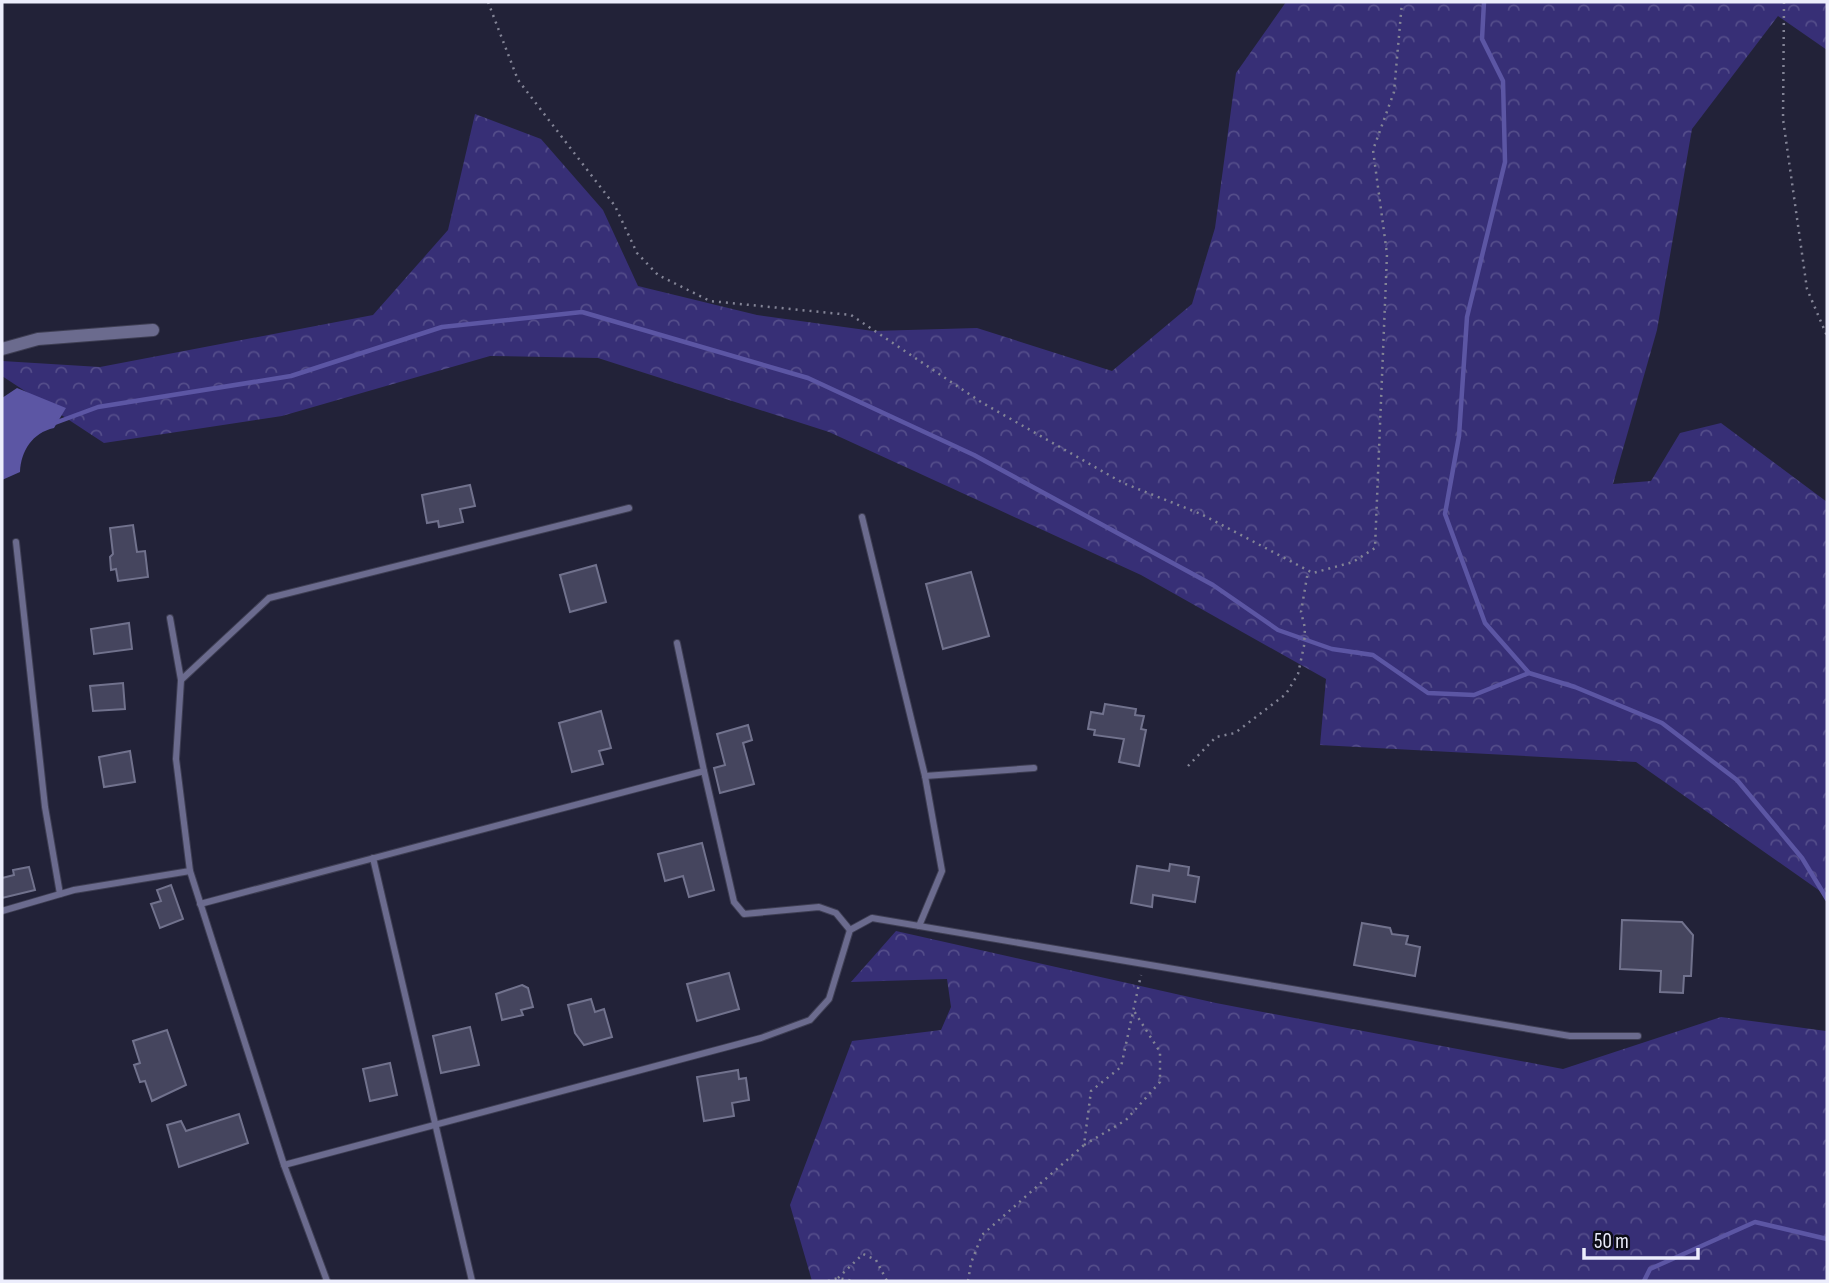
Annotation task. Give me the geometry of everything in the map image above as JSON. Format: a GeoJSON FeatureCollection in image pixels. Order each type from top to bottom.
{"type":"FeatureCollection","features":[{"type":"Feature","properties":{"kind":"street"},"geometry":{"type":"LineString","coordinates":[[2,349],[38,339],[153,330]]}},
{"type":"Feature","properties":{"kind":"lane"},"geometry":{"type":"LineString","coordinates":[[181,680],[269,598],[629,508]]}},
{"type":"Feature","properties":{"kind":"lane"},"geometry":{"type":"LineString","coordinates":[[862,517],[925,776],[942,871],[919,926]]}},
{"type":"Feature","properties":{"kind":"lane"},"geometry":{"type":"LineString","coordinates":[[16,542],[45,807],[60,894]]}},
{"type":"Feature","properties":{"kind":"lane"},"geometry":{"type":"LineString","coordinates":[[170,618],[181,680],[177,759],[190,871],[284,1165],[327,1281]]}},
{"type":"Feature","properties":{"kind":"lane"},"geometry":{"type":"LineString","coordinates":[[677,643],[734,902],[744,914],[819,907],[836,913],[850,930]]}},
{"type":"Feature","properties":{"kind":"lane"},"geometry":{"type":"LineString","coordinates":[[925,776],[1034,768]]}},
{"type":"Feature","properties":{"kind":"lane"},"geometry":{"type":"LineString","coordinates":[[200,904],[704,771]]}},
{"type":"Feature","properties":{"kind":"lane"},"geometry":{"type":"LineString","coordinates":[[373,858],[472,1281]]}},
{"type":"Feature","properties":{"kind":"lane"},"geometry":{"type":"LineString","coordinates":[[2,911],[60,894],[190,871]]}},
{"type":"Feature","properties":{"kind":"lane"},"geometry":{"type":"LineString","coordinates":[[284,1165],[761,1038],[810,1020],[829,999],[850,930],[872,918],[1570,1036],[1638,1036]]}},
{"type":"Feature","properties":{"kind":"path"},"geometry":{"type":"LineString","coordinates":[[488,2],[518,80],[615,206],[638,253],[658,275],[710,301],[851,315],[981,402],[1123,482],[1201,514],[1313,573],[1353,562],[1375,548],[1387,254],[1373,150],[1394,92],[1402,2]]}},
{"type":"Feature","properties":{"kind":"path"},"geometry":{"type":"LineString","coordinates":[[1784,2],[1783,119],[1807,289],[1827,335]]}},
{"type":"Feature","properties":{"kind":"path"},"geometry":{"type":"LineString","coordinates":[[1188,766],[1216,737],[1235,733],[1286,694],[1298,674],[1304,646],[1301,612],[1308,570]]}},
{"type":"Feature","properties":{"kind":"path"},"geometry":{"type":"LineString","coordinates":[[1084,1145],[1091,1091],[1121,1067],[1140,979]]}},
{"type":"Feature","properties":{"kind":"path"},"geometry":{"type":"LineString","coordinates":[[968,1281],[971,1263],[982,1235],[1084,1145],[1126,1120],[1160,1082],[1160,1052],[1134,1010]]}},
{"type":"Feature","properties":{"kind":"path"},"geometry":{"type":"LineString","coordinates":[[828,1281],[838,1278],[863,1254],[876,1260],[887,1281]]}},
{"type":"Feature","properties":{"kind":"path"},"geometry":{"type":"LineString","coordinates":[[838,1278],[853,1281]]}},
{"type":"Feature","properties":{"kind":"green space"},"geometry":{"type":"Polygon","coordinates":[[[1286,2],[1827,2],[1827,50],[1778,16],[1692,129],[1657,330],[1613,484],[1651,481],[1680,433],[1721,423],[1827,502],[1827,896],[1636,762],[1320,745],[1326,679],[1141,575],[829,432],[598,358],[490,356],[282,416],[104,443],[2,376],[2,361],[100,367],[373,315],[448,230],[475,114],[541,139],[603,210],[638,286],[757,315],[873,331],[977,328],[1112,371],[1192,304],[1215,228],[1236,73],[1286,2]]]}},
{"type":"Feature","properties":{"kind":"green space"},"geometry":{"type":"Polygon","coordinates":[[[896,931],[1216,1003],[1563,1069],[1721,1017],[1826,1031],[1827,1028],[1827,1281],[812,1281],[790,1205],[852,1041],[941,1030],[951,1007],[947,979],[851,982],[896,931]]]}},
{"type":"Feature","properties":{"kind":"shaded area"},"geometry":{"type":"Polygon","coordinates":[[[17,388],[66,408],[54,428],[46,430],[29,444],[20,472],[2,480],[2,398],[17,388]]]}},
{"type":"Feature","properties":{"kind":"building"},"geometry":{"type":"Polygon","coordinates":[[[470,485],[475,506],[460,509],[463,522],[439,527],[438,521],[427,523],[422,495],[470,485]]]}},
{"type":"Feature","properties":{"kind":"building"},"geometry":{"type":"Polygon","coordinates":[[[133,525],[137,552],[145,551],[148,577],[118,581],[116,569],[111,570],[110,557],[113,554],[110,528],[133,525]]]}},
{"type":"Feature","properties":{"kind":"building"},"geometry":{"type":"Polygon","coordinates":[[[596,565],[606,602],[570,612],[560,575],[596,565]]]}},
{"type":"Feature","properties":{"kind":"building"},"geometry":{"type":"Polygon","coordinates":[[[971,572],[989,636],[943,649],[926,584],[971,572]]]}},
{"type":"Feature","properties":{"kind":"building"},"geometry":{"type":"Polygon","coordinates":[[[129,623],[132,649],[94,654],[91,629],[129,623]]]}},
{"type":"Feature","properties":{"kind":"building"},"geometry":{"type":"Polygon","coordinates":[[[123,683],[125,709],[93,711],[90,686],[123,683]]]}},
{"type":"Feature","properties":{"kind":"building"},"geometry":{"type":"Polygon","coordinates":[[[1105,704],[1136,709],[1135,715],[1144,716],[1141,729],[1146,730],[1139,766],[1119,762],[1124,739],[1094,735],[1095,730],[1088,729],[1091,712],[1103,714],[1105,704]]]}},
{"type":"Feature","properties":{"kind":"building"},"geometry":{"type":"Polygon","coordinates":[[[601,711],[611,748],[599,751],[603,764],[572,772],[559,723],[601,711]]]}},
{"type":"Feature","properties":{"kind":"building"},"geometry":{"type":"Polygon","coordinates":[[[748,725],[752,740],[743,743],[754,784],[720,793],[714,768],[725,765],[717,734],[748,725]]]}},
{"type":"Feature","properties":{"kind":"building"},"geometry":{"type":"Polygon","coordinates":[[[130,751],[135,782],[104,787],[99,757],[130,751]]]}},
{"type":"Feature","properties":{"kind":"building"},"geometry":{"type":"Polygon","coordinates":[[[702,843],[714,890],[689,897],[683,876],[665,881],[658,854],[702,843]]]}},
{"type":"Feature","properties":{"kind":"building"},"geometry":{"type":"Polygon","coordinates":[[[1170,864],[1189,867],[1188,875],[1199,877],[1195,902],[1153,895],[1152,907],[1131,903],[1137,866],[1169,871],[1170,864]]]}},
{"type":"Feature","properties":{"kind":"building"},"geometry":{"type":"Polygon","coordinates":[[[29,867],[35,890],[2,898],[2,878],[14,875],[13,870],[29,867]]]}},
{"type":"Feature","properties":{"kind":"building"},"geometry":{"type":"Polygon","coordinates":[[[171,885],[183,919],[160,928],[151,904],[161,901],[157,890],[171,885]]]}},
{"type":"Feature","properties":{"kind":"building"},"geometry":{"type":"Polygon","coordinates":[[[1622,920],[1682,922],[1693,935],[1691,976],[1684,976],[1683,993],[1660,992],[1661,971],[1620,969],[1622,920]]]}},
{"type":"Feature","properties":{"kind":"building"},"geometry":{"type":"Polygon","coordinates":[[[1362,923],[1390,928],[1392,934],[1408,936],[1406,944],[1420,947],[1415,976],[1354,965],[1362,923]]]}},
{"type":"Feature","properties":{"kind":"building"},"geometry":{"type":"Polygon","coordinates":[[[729,973],[739,1009],[697,1021],[687,984],[729,973]]]}},
{"type":"Feature","properties":{"kind":"building"},"geometry":{"type":"Polygon","coordinates":[[[522,985],[528,988],[533,1007],[521,1010],[523,1015],[502,1020],[496,994],[522,985]]]}},
{"type":"Feature","properties":{"kind":"building"},"geometry":{"type":"Polygon","coordinates":[[[591,999],[595,1012],[604,1009],[612,1037],[584,1045],[575,1033],[568,1005],[591,999]]]}},
{"type":"Feature","properties":{"kind":"building"},"geometry":{"type":"Polygon","coordinates":[[[470,1027],[479,1065],[441,1073],[433,1036],[470,1027]]]}},
{"type":"Feature","properties":{"kind":"building"},"geometry":{"type":"Polygon","coordinates":[[[167,1030],[186,1085],[152,1101],[145,1081],[140,1082],[134,1065],[140,1063],[133,1041],[167,1030]]]}},
{"type":"Feature","properties":{"kind":"building"},"geometry":{"type":"Polygon","coordinates":[[[390,1063],[397,1095],[370,1101],[363,1069],[390,1063]]]}},
{"type":"Feature","properties":{"kind":"building"},"geometry":{"type":"Polygon","coordinates":[[[738,1070],[739,1079],[746,1078],[749,1100],[732,1103],[734,1116],[704,1121],[697,1077],[738,1070]]]}},
{"type":"Feature","properties":{"kind":"building"},"geometry":{"type":"Polygon","coordinates":[[[239,1114],[248,1143],[179,1167],[167,1125],[181,1121],[186,1131],[239,1114]]]}},
{"type":"Feature","properties":{"kind":"waterway"},"geometry":{"type":"LineString","coordinates":[[1484,2],[1482,39],[1503,81],[1505,162],[1467,317],[1459,436],[1445,514],[1485,623],[1529,673],[1575,687],[1662,723],[1737,780],[1802,858],[1827,899]]}},
{"type":"Feature","properties":{"kind":"waterway"},"geometry":{"type":"LineString","coordinates":[[52,424],[98,407],[291,376],[442,327],[582,312],[808,378],[974,455],[1213,585],[1278,630],[1332,649],[1373,655],[1428,693],[1474,695],[1529,673]]}},
{"type":"Feature","properties":{"kind":"waterway"},"geometry":{"type":"LineString","coordinates":[[1644,1281],[1650,1269],[1755,1222],[1827,1239]]}}]}
